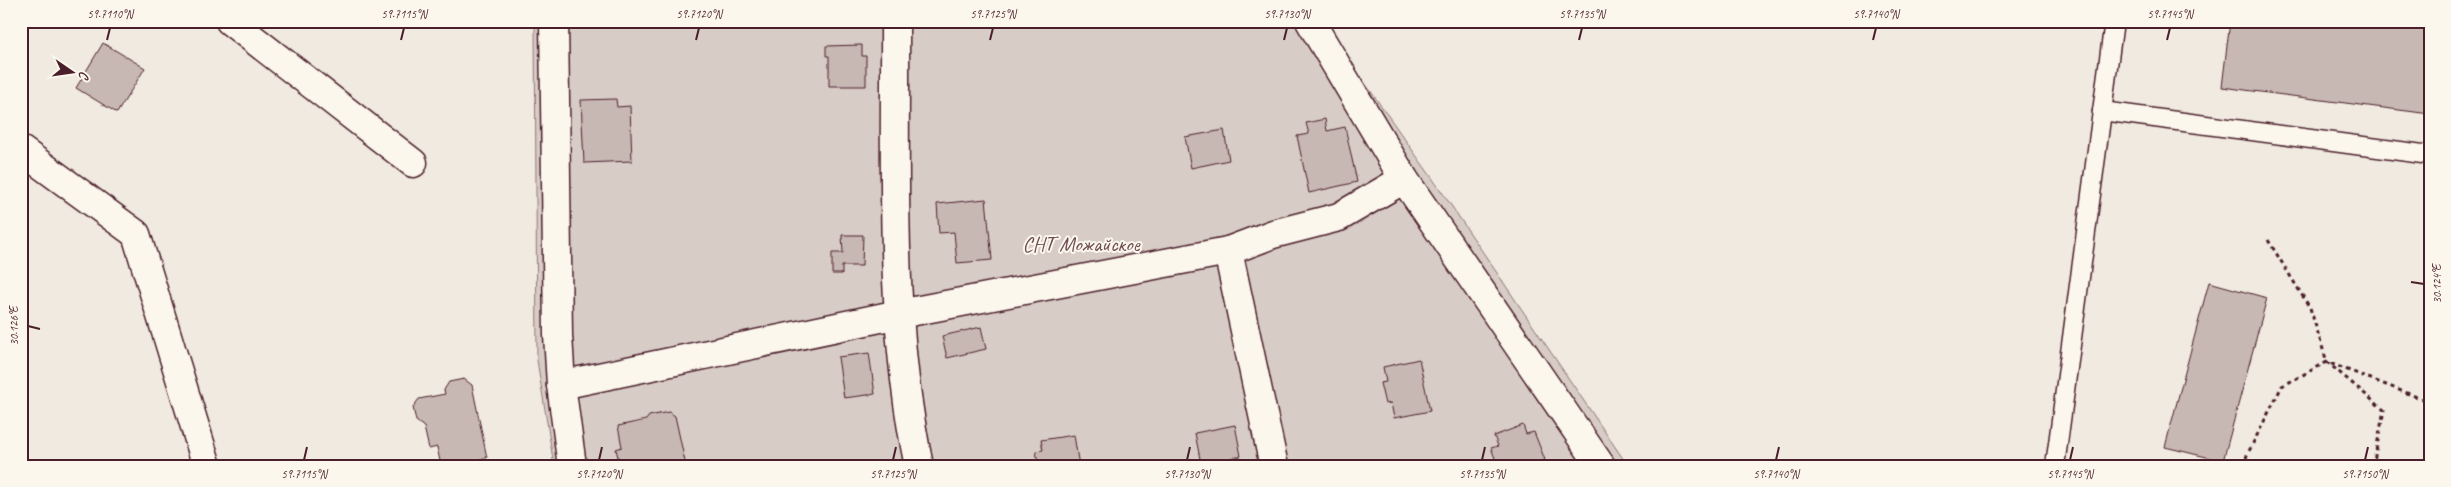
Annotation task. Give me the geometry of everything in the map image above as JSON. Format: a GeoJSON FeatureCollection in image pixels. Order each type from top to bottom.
{"type":"FeatureCollection","features":[{"type":"Feature","properties":{"kind":"street"},"geometry":{"type":"LineString","coordinates":[[230,21],[413,164]]}},
{"type":"Feature","properties":{"kind":"street"},"geometry":{"type":"LineString","coordinates":[[554,21],[558,335],[561,385],[572,466]]}},
{"type":"Feature","properties":{"kind":"street"},"geometry":{"type":"LineString","coordinates":[[896,21],[899,314],[912,428],[919,466]]}},
{"type":"Feature","properties":{"kind":"street"},"geometry":{"type":"LineString","coordinates":[[1310,21],[1404,179],[1601,466]]}},
{"type":"Feature","properties":{"kind":"street"},"geometry":{"type":"LineString","coordinates":[[21,150],[33,172],[136,234],[207,466]]}},
{"type":"Feature","properties":{"kind":"street"},"geometry":{"type":"LineString","coordinates":[[561,385],[899,314],[1228,251],[1272,234],[1339,217],[1404,179]]}},
{"type":"Feature","properties":{"kind":"street"},"geometry":{"type":"LineString","coordinates":[[1228,251],[1274,466]]}},
{"type":"Feature","properties":{"kind":"lane"},"geometry":{"type":"LineString","coordinates":[[2055,466],[2114,21]]}},
{"type":"Feature","properties":{"kind":"lane"},"geometry":{"type":"LineString","coordinates":[[2102,111],[2430,155]]}},
{"type":"Feature","properties":{"kind":"path"},"geometry":{"type":"LineString","coordinates":[[2268,240],[2310,308],[2327,362],[2384,410],[2373,466]]}},
{"type":"Feature","properties":{"kind":"path"},"geometry":{"type":"LineString","coordinates":[[2244,466],[2247,455],[2282,386],[2327,362],[2430,402]]}},
{"type":"Feature","properties":{"kind":"green space","name":"СНТ Можайское"},"geometry":{"type":"Polygon","coordinates":[[[535,21],[1321,21],[1442,192],[1628,466],[554,466],[537,360],[535,21]]]}},
{"type":"Feature","properties":{"kind":"building"},"geometry":{"type":"Polygon","coordinates":[[[2230,21],[2430,21],[2430,114],[2222,87],[2230,21]]]}},
{"type":"Feature","properties":{"kind":"building"},"geometry":{"type":"Polygon","coordinates":[[[103,43],[145,68],[117,113],[76,88],[103,43]]]}},
{"type":"Feature","properties":{"kind":"building"},"geometry":{"type":"Polygon","coordinates":[[[862,45],[862,56],[866,56],[866,86],[829,86],[829,56],[826,56],[826,46],[862,45]]]}},
{"type":"Feature","properties":{"kind":"building"},"geometry":{"type":"Polygon","coordinates":[[[616,99],[617,107],[630,106],[632,161],[584,163],[581,100],[616,99]]]}},
{"type":"Feature","properties":{"kind":"building"},"geometry":{"type":"Polygon","coordinates":[[[1325,119],[1327,131],[1345,127],[1357,182],[1309,193],[1297,136],[1309,134],[1306,123],[1325,119]]]}},
{"type":"Feature","properties":{"kind":"building"},"geometry":{"type":"Polygon","coordinates":[[[1224,130],[1229,160],[1191,168],[1185,137],[1224,130]]]}},
{"type":"Feature","properties":{"kind":"building"},"geometry":{"type":"Polygon","coordinates":[[[986,199],[992,260],[957,263],[954,232],[939,233],[937,204],[986,199]]]}},
{"type":"Feature","properties":{"kind":"building"},"geometry":{"type":"Polygon","coordinates":[[[842,235],[863,235],[862,266],[842,266],[842,274],[832,274],[832,253],[843,253],[842,235]]]}},
{"type":"Feature","properties":{"kind":"building"},"geometry":{"type":"Polygon","coordinates":[[[2209,282],[2267,298],[2223,461],[2165,447],[2209,282]]]}},
{"type":"Feature","properties":{"kind":"building"},"geometry":{"type":"Polygon","coordinates":[[[981,327],[986,349],[947,358],[942,336],[981,327]]]}},
{"type":"Feature","properties":{"kind":"building"},"geometry":{"type":"Polygon","coordinates":[[[869,353],[875,394],[844,398],[838,357],[869,353]]]}},
{"type":"Feature","properties":{"kind":"building"},"geometry":{"type":"Polygon","coordinates":[[[1419,359],[1430,411],[1394,418],[1391,403],[1385,404],[1380,383],[1386,382],[1383,367],[1419,359]]]}},
{"type":"Feature","properties":{"kind":"building"},"geometry":{"type":"Polygon","coordinates":[[[464,379],[472,385],[487,458],[441,466],[437,447],[429,449],[424,427],[416,421],[413,407],[419,399],[445,394],[444,390],[449,382],[464,379]]]}},
{"type":"Feature","properties":{"kind":"building"},"geometry":{"type":"Polygon","coordinates":[[[669,412],[675,416],[686,466],[620,466],[616,449],[622,447],[618,426],[646,420],[649,416],[669,412]]]}},
{"type":"Feature","properties":{"kind":"building"},"geometry":{"type":"Polygon","coordinates":[[[1235,425],[1241,456],[1201,464],[1195,433],[1235,425]]]}},
{"type":"Feature","properties":{"kind":"building"},"geometry":{"type":"Polygon","coordinates":[[[1523,425],[1526,434],[1534,432],[1545,460],[1536,463],[1537,466],[1498,466],[1491,448],[1498,446],[1494,436],[1523,425]]]}},
{"type":"Feature","properties":{"kind":"building"},"geometry":{"type":"Polygon","coordinates":[[[1074,435],[1079,466],[1045,466],[1045,462],[1038,463],[1036,451],[1043,450],[1041,440],[1074,435]]]}}]}
